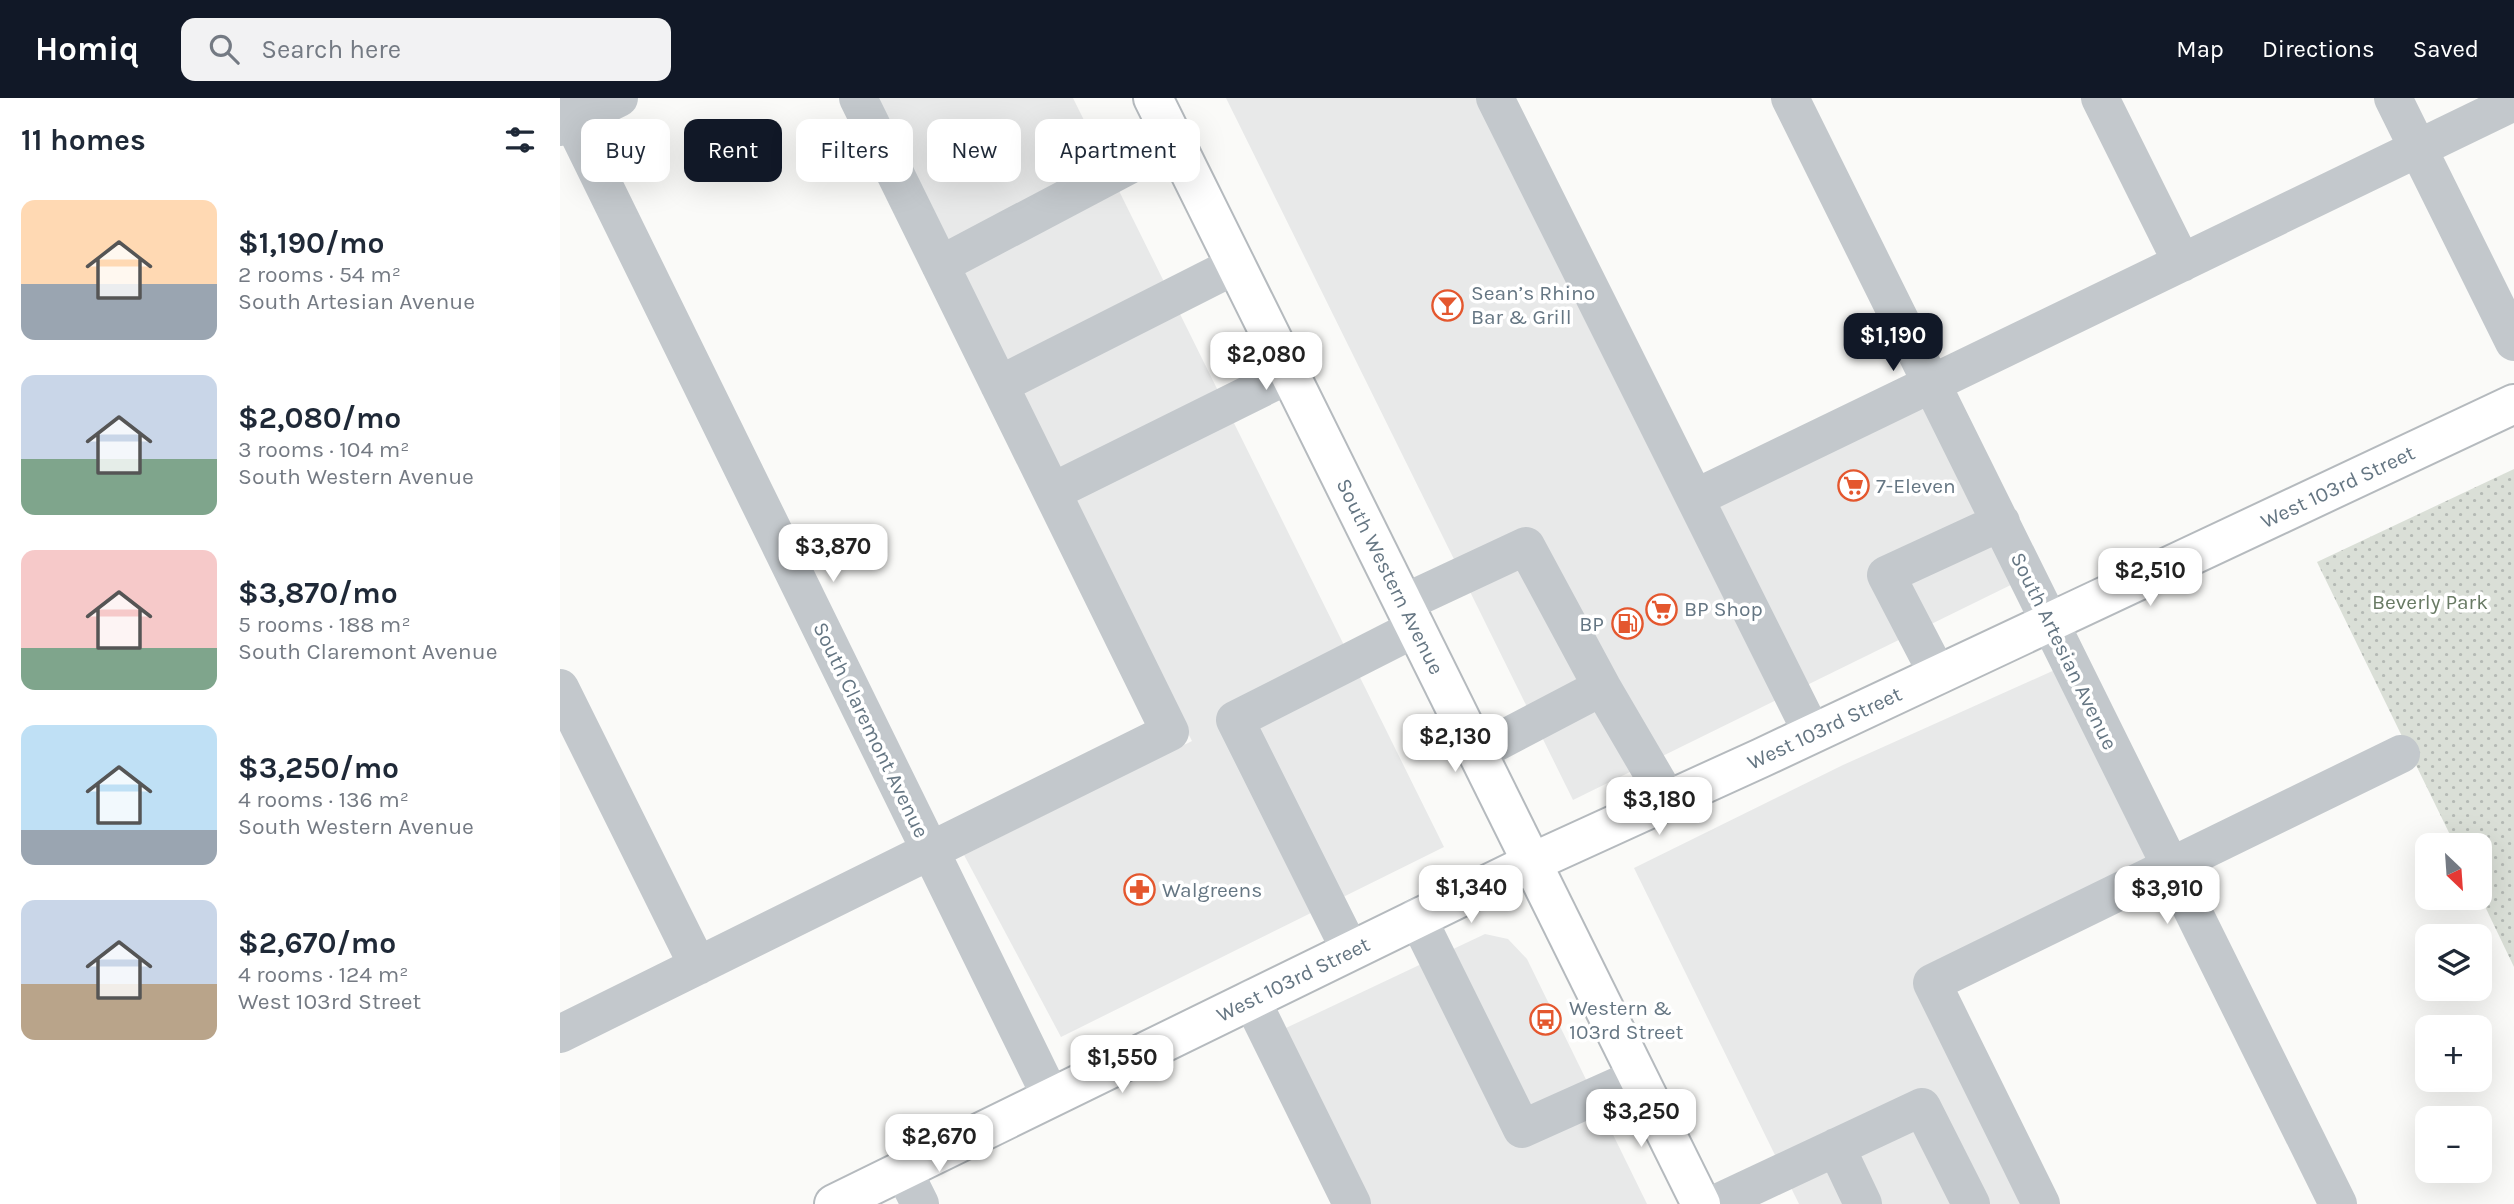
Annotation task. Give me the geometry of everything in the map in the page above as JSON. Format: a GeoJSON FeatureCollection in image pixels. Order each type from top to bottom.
{"type":"FeatureCollection","features":[{"type":"Feature","properties":{"kind":"main road","name":"South Western Avenue"},"geometry":{"type":"LineString","coordinates":[[1153,98],[1164,119]]}},
{"type":"Feature","properties":{"kind":"main road","name":"South Western Avenue"},"geometry":{"type":"LineString","coordinates":[[1195,182],[1701,1204]]}},
{"type":"Feature","properties":{"kind":"main road","name":"West 103rd Street"},"geometry":{"type":"LineString","coordinates":[[834,1204],[1532,862],[2514,404]]}},
{"type":"Feature","properties":{"kind":"street"},"geometry":{"type":"LineString","coordinates":[[564,115],[618,98]]}},
{"type":"Feature","properties":{"kind":"street"},"geometry":{"type":"LineString","coordinates":[[560,1034],[1170,732],[858,98]]}},
{"type":"Feature","properties":{"kind":"street"},"geometry":{"type":"LineString","coordinates":[[1495,98],[1812,733]]}},
{"type":"Feature","properties":{"kind":"street","name":"South Artesian Avenue"},"geometry":{"type":"LineString","coordinates":[[1790,98],[2338,1204]]}},
{"type":"Feature","properties":{"kind":"street"},"geometry":{"type":"LineString","coordinates":[[2100,98],[2182,262]]}},
{"type":"Feature","properties":{"kind":"street"},"geometry":{"type":"LineString","coordinates":[[2393,98],[2514,342]]}},
{"type":"Feature","properties":{"kind":"street"},"geometry":{"type":"LineString","coordinates":[[1695,498],[2514,102]]}},
{"type":"Feature","properties":{"kind":"street","name":"South Claremont Avenue"},"geometry":{"type":"LineString","coordinates":[[564,115],[1051,1097]]}},
{"type":"Feature","properties":{"kind":"street"},"geometry":{"type":"LineString","coordinates":[[940,265],[1097,182]]}},
{"type":"Feature","properties":{"kind":"street"},"geometry":{"type":"LineString","coordinates":[[999,385],[1236,265]]}},
{"type":"Feature","properties":{"kind":"street"},"geometry":{"type":"LineString","coordinates":[[1052,492],[1290,374]]}},
{"type":"Feature","properties":{"kind":"street"},"geometry":{"type":"LineString","coordinates":[[1938,674],[1886,575],[2001,522]]}},
{"type":"Feature","properties":{"kind":"street"},"geometry":{"type":"LineString","coordinates":[[1350,950],[1235,720],[1526,546],[1602,687],[1668,800]]}},
{"type":"Feature","properties":{"kind":"street"},"geometry":{"type":"LineString","coordinates":[[1478,752],[1602,687]]}},
{"type":"Feature","properties":{"kind":"street"},"geometry":{"type":"LineString","coordinates":[[560,688],[698,966]]}},
{"type":"Feature","properties":{"kind":"street"},"geometry":{"type":"LineString","coordinates":[[2041,1204],[1931,983],[2400,754]]}},
{"type":"Feature","properties":{"kind":"street"},"geometry":{"type":"LineString","coordinates":[[1417,917],[1522,1129],[1638,1077]]}},
{"type":"Feature","properties":{"kind":"street"},"geometry":{"type":"LineString","coordinates":[[1251,999],[1352,1204]]}},
{"type":"Feature","properties":{"kind":"street"},"geometry":{"type":"LineString","coordinates":[[1715,1204],[1922,1107],[1971,1204]]}},
{"type":"Feature","properties":{"kind":"street"},"geometry":{"type":"LineString","coordinates":[[1836,1147],[1863,1204]]}},
{"type":"Feature","properties":{"kind":"street"},"geometry":{"type":"LineString","coordinates":[[904,1170],[920,1204]]}},
{"type":"Feature","properties":{"kind":"shaded area"},"geometry":{"type":"Polygon","coordinates":[[[870,98],[1073,98],[1083,119],[1035,119],[1035,182],[1115,182],[1444,847],[1061,1037],[964,855],[1192,741],[912,182],[913,119],[881,119],[870,98]]]}},
{"type":"Feature","properties":{"kind":"shaded area"},"geometry":{"type":"Polygon","coordinates":[[[1226,98],[1488,98],[1692,509],[1934,393],[2025,578],[1573,800],[1226,98]]]}},
{"type":"Feature","properties":{"kind":"shaded area"},"geometry":{"type":"Polygon","coordinates":[[[2068,664],[2167,861],[1943,969],[2058,1204],[1799,1204],[1634,868],[1843,765],[2068,664]]]}},
{"type":"Feature","properties":{"kind":"shaded area"},"geometry":{"type":"Polygon","coordinates":[[[1485,934],[1508,939],[1527,959],[1647,1204],[1352,1204],[1269,1036],[1485,934]]]}},
{"type":"Feature","properties":{"kind":"green space","name":"Beverly Park"},"geometry":{"type":"Polygon","coordinates":[[[2514,469],[2514,967],[2487,910],[2492,910],[2492,833],[2449,833],[2317,562],[2514,469]]]}},
{"type":"Feature","properties":{"kind":"place","name":"Sean’s Rhino Bar & Grill"},"geometry":{"type":"Point","coordinates":[1448,305]}},
{"type":"Feature","properties":{"kind":"place","name":"7-Eleven"},"geometry":{"type":"Point","coordinates":[1853,486]}},
{"type":"Feature","properties":{"kind":"place","name":"BP Shop"},"geometry":{"type":"Point","coordinates":[1661,609]}},
{"type":"Feature","properties":{"kind":"place","name":"BP"},"geometry":{"type":"Point","coordinates":[1627,624]}},
{"type":"Feature","properties":{"kind":"place","name":"Walgreens"},"geometry":{"type":"Point","coordinates":[1139,890]}},
{"type":"Feature","properties":{"kind":"place","name":"Western & 103rd Street"},"geometry":{"type":"Point","coordinates":[1546,1020]}}]}
